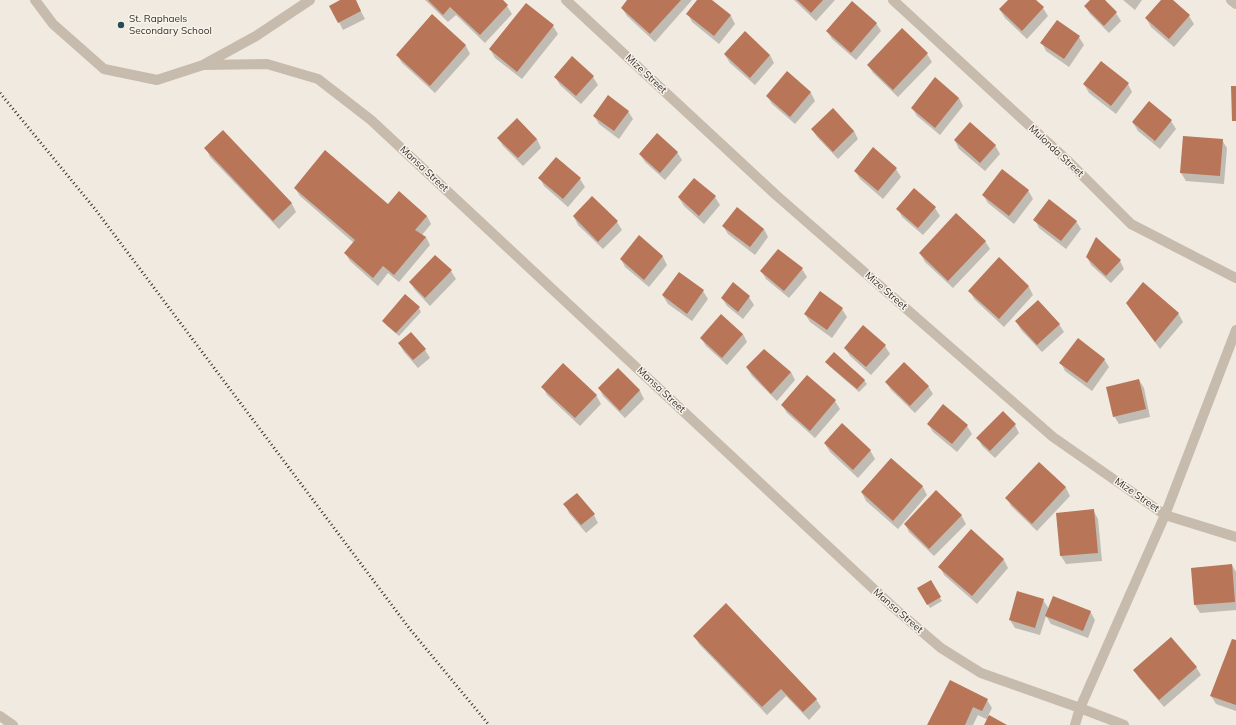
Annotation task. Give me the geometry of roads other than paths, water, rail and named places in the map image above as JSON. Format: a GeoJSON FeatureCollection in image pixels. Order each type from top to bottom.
{"type":"FeatureCollection","features":[{"type":"Feature","properties":{"kind":"street"},"geometry":{"type":"LineString","coordinates":[[35,0],[53,24],[104,69],[157,80],[204,65],[256,36],[310,0]]}},
{"type":"Feature","properties":{"kind":"street","name":"Mize Street"},"geometry":{"type":"LineString","coordinates":[[566,0],[776,194],[1053,437],[1165,515],[1236,537]]}},
{"type":"Feature","properties":{"kind":"street","name":"Mulonda Street"},"geometry":{"type":"LineString","coordinates":[[893,0],[1069,162],[1131,224],[1236,278]]}},
{"type":"Feature","properties":{"kind":"street"},"geometry":{"type":"LineString","coordinates":[[1231,0],[1236,4]]}},
{"type":"Feature","properties":{"kind":"street","name":"Mansa Street"},"geometry":{"type":"LineString","coordinates":[[204,65],[266,64],[318,79],[371,120],[893,607],[941,648],[981,673],[1124,725]]}},
{"type":"Feature","properties":{"kind":"street"},"geometry":{"type":"LineString","coordinates":[[1075,725],[1080,708],[1165,515],[1236,330]]}},
{"type":"Feature","properties":{"kind":"street"},"geometry":{"type":"LineString","coordinates":[[0,716],[13,725]]}},
{"type":"Feature","properties":{"kind":"railway"},"geometry":{"type":"LineString","coordinates":[[0,93],[95,209],[409,628],[489,725]]}},
{"type":"Feature","properties":{"kind":"place","name":"St. Raphaels Secondary School"},"geometry":{"type":"Point","coordinates":[121,25]}}]}
